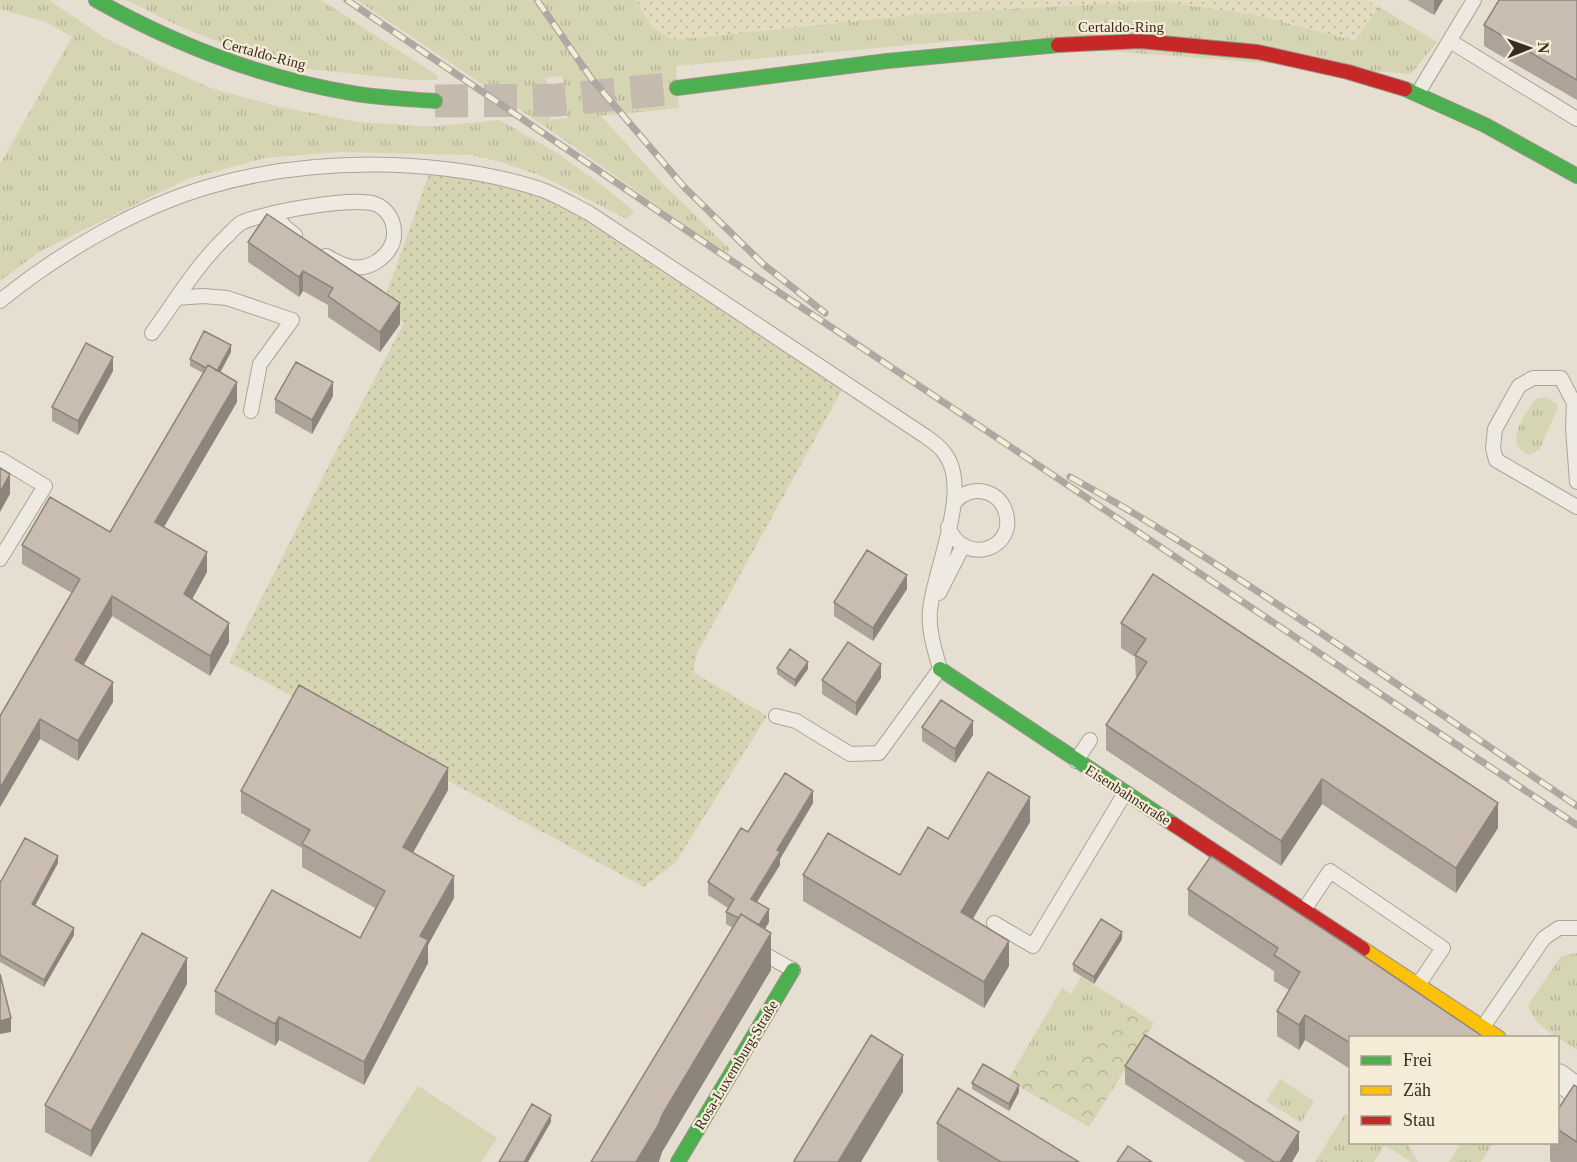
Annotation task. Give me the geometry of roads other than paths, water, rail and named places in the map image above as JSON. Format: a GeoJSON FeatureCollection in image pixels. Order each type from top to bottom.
{"type":"FeatureCollection","features":[{"type":"Feature","properties":{"kind":"main road","name":"Certaldo-Ring"},"geometry":{"type":"LineString","coordinates":[[96,0],[172,40],[210,56],[259,72],[357,94],[435,101]]}},
{"type":"Feature","properties":{"kind":"main road","name":"Certaldo-Ring"},"geometry":{"type":"LineString","coordinates":[[677,88],[1022,47],[1140,40],[1258,52],[1348,72],[1418,93],[1485,125],[1577,176]]}},
{"type":"Feature","properties":{"kind":"main road","name":"Eisenbahnstraße"},"geometry":{"type":"LineString","coordinates":[[940,669],[1076,761],[1496,1036]]}},
{"type":"Feature","properties":{"kind":"main road","name":"Rosa-Luxemburg-Straße"},"geometry":{"type":"LineString","coordinates":[[680,1161],[793,970]]}},
{"type":"Feature","properties":{"kind":"street"},"geometry":{"type":"LineString","coordinates":[[1559,1078],[1577,1091]]}},
{"type":"Feature","properties":{"kind":"lane"},"geometry":{"type":"LineString","coordinates":[[1418,93],[1474,0]]}},
{"type":"Feature","properties":{"kind":"lane"},"geometry":{"type":"LineString","coordinates":[[1450,40],[1577,118]]}},
{"type":"Feature","properties":{"kind":"lane"},"geometry":{"type":"LineString","coordinates":[[0,301],[55,261],[144,212],[211,186],[271,173],[326,167],[383,165],[465,171],[542,190],[590,213],[925,436],[947,456],[953,475],[956,501],[929,611],[932,638],[940,669],[879,753],[850,754],[796,721],[776,716]]}},
{"type":"Feature","properties":{"kind":"lane"},"geometry":{"type":"LineString","coordinates":[[152,333],[215,247],[240,224],[273,213],[360,201],[375,204],[386,210],[392,219],[394,232],[392,245],[380,260],[369,266],[351,268],[333,260],[286,228],[273,213]]}},
{"type":"Feature","properties":{"kind":"lane"},"geometry":{"type":"LineString","coordinates":[[177,298],[203,296],[227,298],[292,320],[260,364],[251,411]]}},
{"type":"Feature","properties":{"kind":"lane"},"geometry":{"type":"LineString","coordinates":[[1577,482],[1573,428],[1574,403],[1561,378],[1533,378],[1520,386],[1495,429],[1493,448],[1496,460],[1577,507]]}},
{"type":"Feature","properties":{"kind":"lane"},"geometry":{"type":"LineString","coordinates":[[0,459],[45,486],[0,559]]}},
{"type":"Feature","properties":{"kind":"lane"},"geometry":{"type":"LineString","coordinates":[[948,527],[952,536],[963,546],[978,551],[988,549],[1004,535],[1007,515],[1003,505],[996,497],[987,492],[977,491],[967,493],[956,501]]}},
{"type":"Feature","properties":{"kind":"lane"},"geometry":{"type":"LineString","coordinates":[[929,611],[963,546]]}},
{"type":"Feature","properties":{"kind":"lane"},"geometry":{"type":"LineString","coordinates":[[1076,761],[1090,740]]}},
{"type":"Feature","properties":{"kind":"lane"},"geometry":{"type":"LineString","coordinates":[[994,923],[1033,946],[1125,793]]}},
{"type":"Feature","properties":{"kind":"lane"},"geometry":{"type":"LineString","coordinates":[[1304,910],[1330,872],[1340,878],[1443,948],[1418,985]]}},
{"type":"Feature","properties":{"kind":"lane"},"geometry":{"type":"LineString","coordinates":[[1483,1027],[1544,938],[1559,928],[1577,928]]}},
{"type":"Feature","properties":{"kind":"lane"},"geometry":{"type":"LineString","coordinates":[[749,945],[793,970]]}},
{"type":"Feature","properties":{"kind":"tunnel"},"geometry":{"type":"LineString","coordinates":[[435,101],[558,100],[677,88]]}},
{"type":"Feature","properties":{"kind":"railway"},"geometry":{"type":"LineString","coordinates":[[347,0],[717,251],[1577,825]]}},
{"type":"Feature","properties":{"kind":"railway"},"geometry":{"type":"LineString","coordinates":[[537,0],[591,78],[685,188],[763,264],[825,313]]}},
{"type":"Feature","properties":{"kind":"railway"},"geometry":{"type":"LineString","coordinates":[[1070,477],[1231,574],[1577,806]]}}]}
